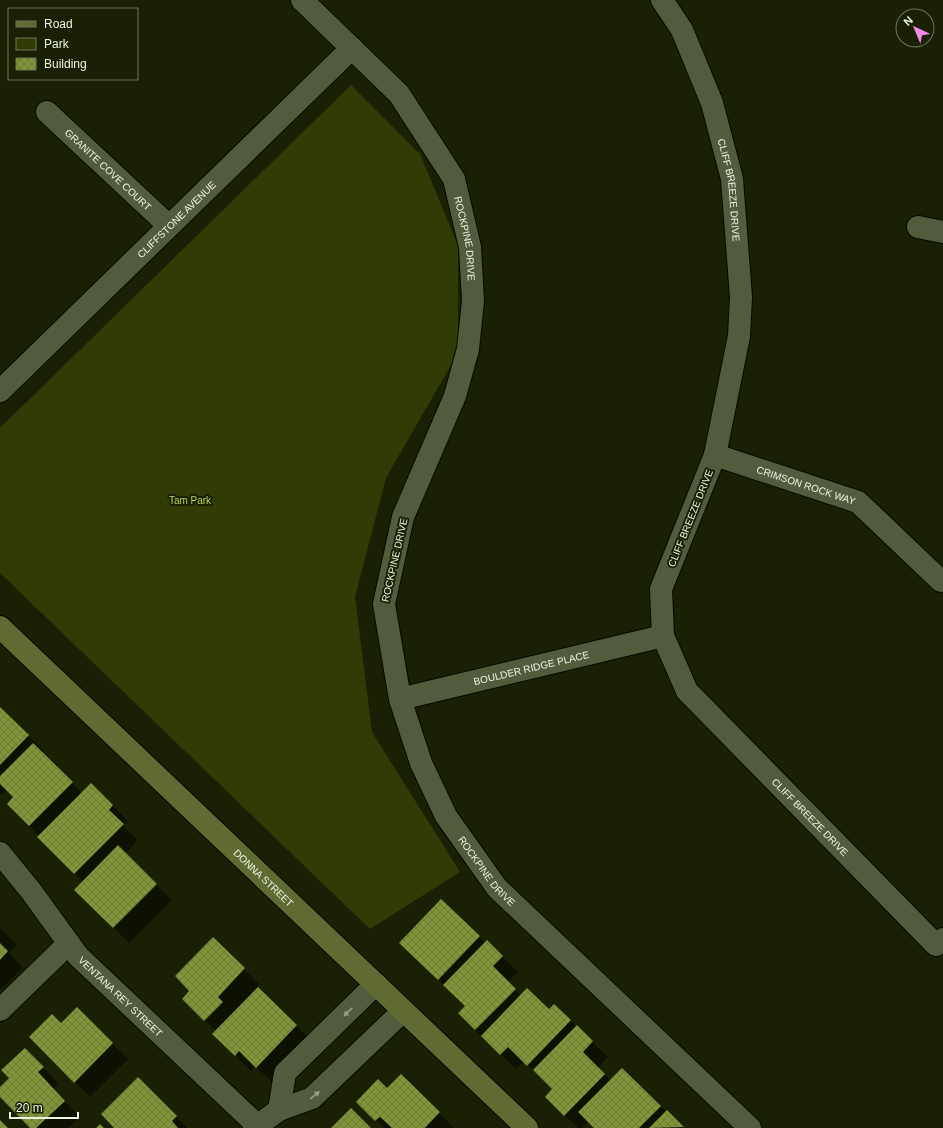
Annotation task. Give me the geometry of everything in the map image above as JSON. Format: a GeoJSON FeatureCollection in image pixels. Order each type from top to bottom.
{"type":"FeatureCollection","features":[{"type":"Feature","properties":{"kind":"street","name":"ROCKPINE DRIVE"},"geometry":{"type":"LineString","coordinates":[[302,0],[399,94],[454,179],[470,247],[473,301],[468,349],[455,396],[403,517],[384,604],[400,698],[421,763],[446,816],[497,888],[750,1128]]}},
{"type":"Feature","properties":{"kind":"street","name":"CLIFF BREEZE DRIVE"},"geometry":{"type":"LineString","coordinates":[[662,0],[682,30],[712,103],[732,179],[741,297],[739,336],[714,455],[661,589],[663,636],[688,691],[940,942]]}},
{"type":"Feature","properties":{"kind":"street","name":"CLIFFSTONE AVENUE"},"geometry":{"type":"LineString","coordinates":[[0,391],[352,48]]}},
{"type":"Feature","properties":{"kind":"street","name":"GRANITE COVE COURT"},"geometry":{"type":"LineString","coordinates":[[47,112],[169,226]]}},
{"type":"Feature","properties":{"kind":"street"},"geometry":{"type":"LineString","coordinates":[[918,228],[943,232]]}},
{"type":"Feature","properties":{"kind":"street","name":"CRIMSON ROCK WAY"},"geometry":{"type":"LineString","coordinates":[[714,455],[858,502],[942,580]]}},
{"type":"Feature","properties":{"kind":"street","name":"DONNA STREET"},"geometry":{"type":"LineString","coordinates":[[0,627],[527,1128]]}},
{"type":"Feature","properties":{"kind":"street","name":"BOULDER RIDGE PLACE"},"geometry":{"type":"LineString","coordinates":[[400,698],[663,636]]}},
{"type":"Feature","properties":{"kind":"street","name":"VENTANA REY STREET"},"geometry":{"type":"LineString","coordinates":[[0,853],[31,891],[69,943],[98,977],[256,1127]]}},
{"type":"Feature","properties":{"kind":"street"},"geometry":{"type":"LineString","coordinates":[[0,1010],[69,943]]}},
{"type":"Feature","properties":{"kind":"street"},"geometry":{"type":"LineString","coordinates":[[279,1110],[285,1073],[376,984]]}},
{"type":"Feature","properties":{"kind":"street"},"geometry":{"type":"LineString","coordinates":[[256,1127],[279,1110],[312,1098],[403,1011]]}},
{"type":"Feature","properties":{"kind":"green space","name":"Tam Park"},"geometry":{"type":"Polygon","coordinates":[[[351,85],[420,154],[458,245],[458,353],[386,478],[355,597],[372,732],[460,872],[370,929],[0,573],[0,428],[351,85]]]}},
{"type":"Feature","properties":{"kind":"building"},"geometry":{"type":"Polygon","coordinates":[[[0,707],[29,735],[0,765],[0,707]]]}},
{"type":"Feature","properties":{"kind":"building"},"geometry":{"type":"Polygon","coordinates":[[[33,743],[73,782],[29,826],[7,804],[13,797],[0,784],[0,776],[33,743]]]}},
{"type":"Feature","properties":{"kind":"building"},"geometry":{"type":"Polygon","coordinates":[[[91,783],[113,805],[109,810],[124,824],[74,874],[37,837],[91,783]]]}},
{"type":"Feature","properties":{"kind":"building"},"geometry":{"type":"Polygon","coordinates":[[[118,845],[157,884],[113,928],[74,890],[118,845]]]}},
{"type":"Feature","properties":{"kind":"building"},"geometry":{"type":"Polygon","coordinates":[[[441,899],[480,936],[438,980],[399,943],[441,899]]]}},
{"type":"Feature","properties":{"kind":"building"},"geometry":{"type":"Polygon","coordinates":[[[213,937],[245,968],[218,997],[223,1002],[204,1021],[182,999],[189,991],[175,976],[213,937]]]}},
{"type":"Feature","properties":{"kind":"building"},"geometry":{"type":"Polygon","coordinates":[[[487,940],[503,956],[493,966],[516,989],[475,1030],[458,1013],[465,1006],[443,985],[487,940]]]}},
{"type":"Feature","properties":{"kind":"building"},"geometry":{"type":"Polygon","coordinates":[[[0,943],[8,951],[0,960],[0,943]]]}},
{"type":"Feature","properties":{"kind":"building"},"geometry":{"type":"Polygon","coordinates":[[[258,987],[297,1025],[256,1068],[239,1051],[235,1056],[212,1034],[258,987]]]}},
{"type":"Feature","properties":{"kind":"building"},"geometry":{"type":"Polygon","coordinates":[[[527,988],[549,1009],[554,1004],[571,1020],[527,1066],[508,1047],[500,1055],[481,1036],[527,988]]]}},
{"type":"Feature","properties":{"kind":"building"},"geometry":{"type":"Polygon","coordinates":[[[77,1007],[113,1043],[74,1083],[29,1037],[52,1014],[61,1023],[77,1007]]]}},
{"type":"Feature","properties":{"kind":"building"},"geometry":{"type":"Polygon","coordinates":[[[577,1025],[593,1041],[583,1052],[605,1074],[564,1116],[545,1097],[552,1089],[533,1070],[577,1025]]]}},
{"type":"Feature","properties":{"kind":"building"},"geometry":{"type":"Polygon","coordinates":[[[25,1048],[44,1067],[38,1072],[65,1101],[36,1128],[30,1128],[0,1097],[0,1087],[9,1078],[1,1070],[25,1048]]]}},
{"type":"Feature","properties":{"kind":"building"},"geometry":{"type":"Polygon","coordinates":[[[622,1068],[661,1106],[639,1128],[594,1128],[578,1112],[622,1068]]]}},
{"type":"Feature","properties":{"kind":"building"},"geometry":{"type":"Polygon","coordinates":[[[401,1074],[440,1112],[425,1128],[392,1128],[380,1117],[375,1121],[356,1102],[378,1079],[387,1088],[401,1074]]]}},
{"type":"Feature","properties":{"kind":"building"},"geometry":{"type":"Polygon","coordinates":[[[138,1077],[177,1116],[172,1121],[178,1128],[114,1128],[101,1114],[138,1077]]]}},
{"type":"Feature","properties":{"kind":"building"},"geometry":{"type":"Polygon","coordinates":[[[351,1108],[371,1128],[331,1128],[351,1108]]]}},
{"type":"Feature","properties":{"kind":"building"},"geometry":{"type":"Polygon","coordinates":[[[667,1110],[684,1127],[649,1128],[667,1110]]]}},
{"type":"Feature","properties":{"kind":"building"},"geometry":{"type":"Polygon","coordinates":[[[0,1120],[8,1128],[0,1128],[0,1120]]]}},
{"type":"Feature","properties":{"kind":"building"},"geometry":{"type":"Polygon","coordinates":[[[100,1124],[104,1128],[96,1128],[100,1124]]]}}]}
